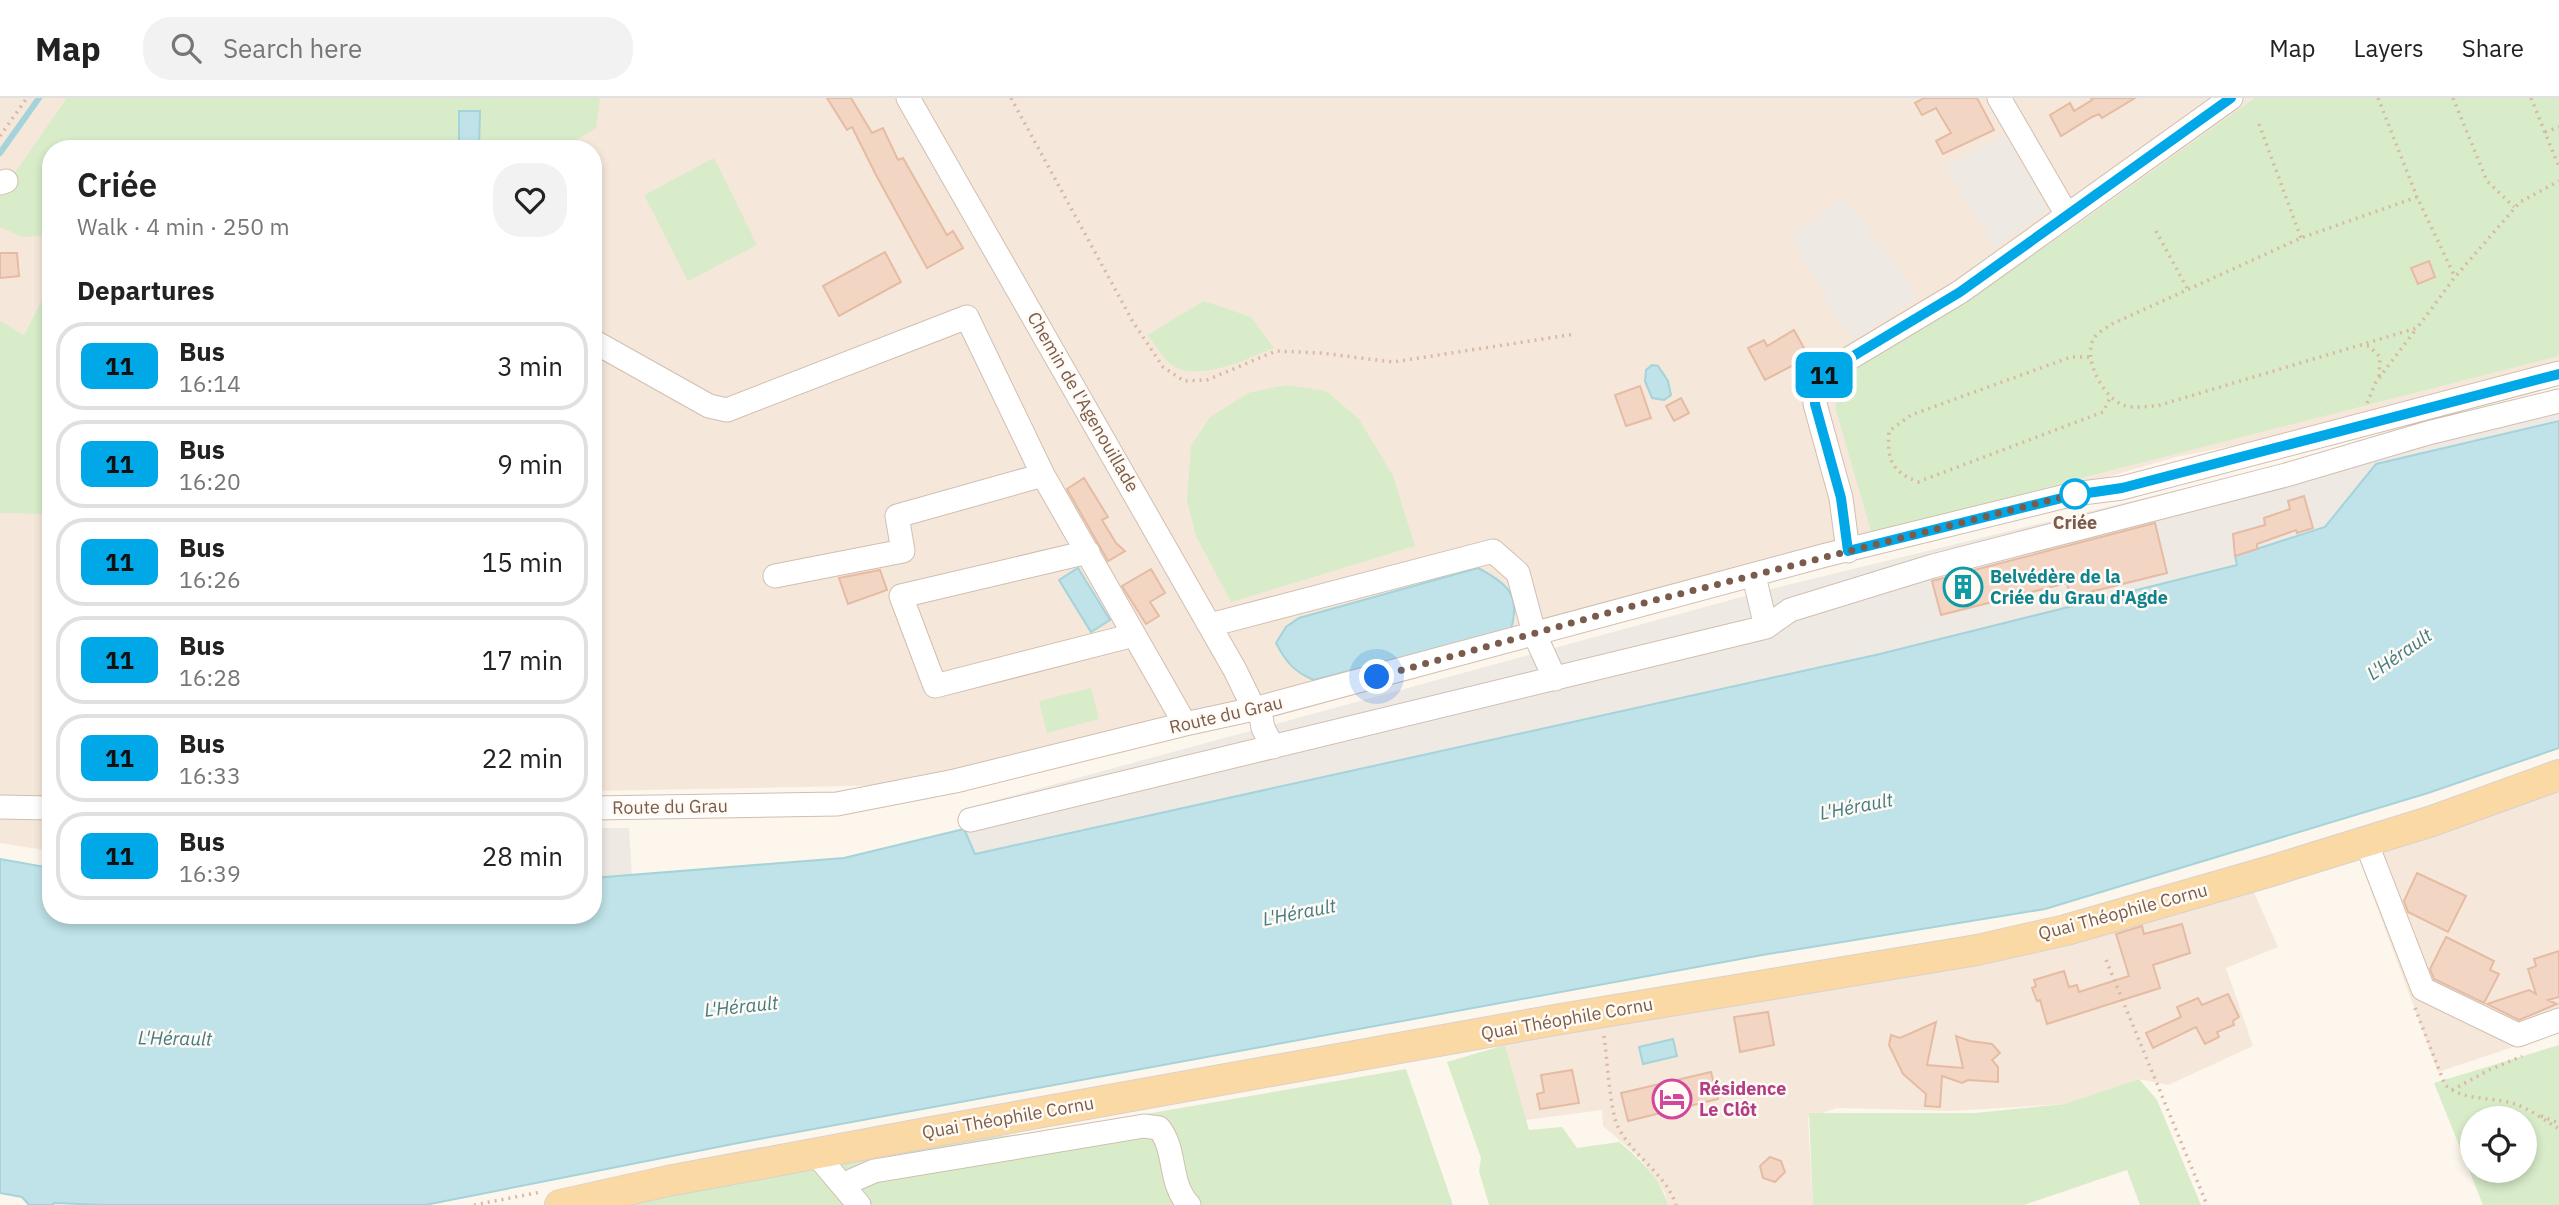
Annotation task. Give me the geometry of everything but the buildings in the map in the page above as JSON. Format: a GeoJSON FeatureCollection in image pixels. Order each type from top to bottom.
{"type":"FeatureCollection","features":[{"type":"Feature","properties":{"kind":"main road","name":"Quai Théophile Cornu"},"geometry":{"type":"LineString","coordinates":[[559,1205],[668,1181],[926,1133],[1977,950],[2079,926],[2366,842],[2559,775]]}},
{"type":"Feature","properties":{"kind":"street","name":"Chemin de l'Agenouillade"},"geometry":{"type":"LineString","coordinates":[[908,98],[1210,625],[1254,709],[1261,716],[1273,747]]}},
{"type":"Feature","properties":{"kind":"street"},"geometry":{"type":"LineString","coordinates":[[1999,98],[2067,215]]}},
{"type":"Feature","properties":{"kind":"street"},"geometry":{"type":"LineString","coordinates":[[1848,551],[1841,498],[1815,404],[1816,387],[1825,373],[1960,292],[2231,98]]}},
{"type":"Feature","properties":{"kind":"street"},"geometry":{"type":"LineString","coordinates":[[602,346],[709,406],[727,410],[968,317],[1043,475],[1185,724]]}},
{"type":"Feature","properties":{"kind":"street","name":"Route du Grau"},"geometry":{"type":"LineString","coordinates":[[602,808],[837,804],[955,781],[1254,709],[1848,551],[2074,495],[2122,488],[2367,426],[2559,373]]}},
{"type":"Feature","properties":{"kind":"street"},"geometry":{"type":"LineString","coordinates":[[970,820],[1766,627],[1790,610],[1933,566],[2286,475],[2428,433],[2559,401]]}},
{"type":"Feature","properties":{"kind":"street"},"geometry":{"type":"LineString","coordinates":[[775,576],[903,551],[897,516],[1043,475]]}},
{"type":"Feature","properties":{"kind":"street"},"geometry":{"type":"LineString","coordinates":[[1210,625],[1493,551],[1518,573],[1534,634],[1555,679]]}},
{"type":"Feature","properties":{"kind":"street"},"geometry":{"type":"LineString","coordinates":[[1088,552],[901,596],[935,686],[1134,635]]}},
{"type":"Feature","properties":{"kind":"street"},"geometry":{"type":"LineString","coordinates":[[1754,576],[1766,627]]}},
{"type":"Feature","properties":{"kind":"street"},"geometry":{"type":"LineString","coordinates":[[0,807],[42,808]]}},
{"type":"Feature","properties":{"kind":"street"},"geometry":{"type":"LineString","coordinates":[[2366,842],[2423,989],[2518,1035],[2559,1020]]}},
{"type":"Feature","properties":{"kind":"street"},"geometry":{"type":"LineString","coordinates":[[842,1185],[874,1171],[1144,1126],[1158,1128],[1166,1137],[1176,1185],[1189,1205]]}},
{"type":"Feature","properties":{"kind":"street"},"geometry":{"type":"LineString","coordinates":[[816,1154],[859,1205]]}},
{"type":"Feature","properties":{"kind":"path"},"geometry":{"type":"LineString","coordinates":[[0,136],[27,98]]}},
{"type":"Feature","properties":{"kind":"path"},"geometry":{"type":"LineString","coordinates":[[1011,98],[1133,322],[1163,367],[1184,381],[1207,380],[1276,351],[1321,353],[1393,362],[1575,334]]}},
{"type":"Feature","properties":{"kind":"path"},"geometry":{"type":"LineString","coordinates":[[2378,98],[2417,197],[2455,277]]}},
{"type":"Feature","properties":{"kind":"path"},"geometry":{"type":"LineString","coordinates":[[2453,98],[2487,181],[2515,208]]}},
{"type":"Feature","properties":{"kind":"path"},"geometry":{"type":"LineString","coordinates":[[2532,98],[2559,167]]}},
{"type":"Feature","properties":{"kind":"path"},"geometry":{"type":"LineString","coordinates":[[2259,124],[2301,238]]}},
{"type":"Feature","properties":{"kind":"path"},"geometry":{"type":"LineString","coordinates":[[2545,132],[2559,127]]}},
{"type":"Feature","properties":{"kind":"path"},"geometry":{"type":"LineString","coordinates":[[2367,426],[2365,413],[2368,400],[2379,378],[2455,277],[2520,202],[2559,181]]}},
{"type":"Feature","properties":{"kind":"path"},"geometry":{"type":"LineString","coordinates":[[2417,197],[2301,238],[2112,324],[2094,337],[2089,357],[2095,372],[2111,396],[2124,406],[2157,406],[2417,328]]}},
{"type":"Feature","properties":{"kind":"path"},"geometry":{"type":"LineString","coordinates":[[2156,231],[2187,288]]}},
{"type":"Feature","properties":{"kind":"path"},"geometry":{"type":"LineString","coordinates":[[2358,345],[2369,346],[2380,357],[2379,378]]}},
{"type":"Feature","properties":{"kind":"path"},"geometry":{"type":"LineString","coordinates":[[2089,357],[2071,357],[1911,415],[1889,431],[1891,465],[1906,477],[1918,482],[2103,412],[2111,396]]}},
{"type":"Feature","properties":{"kind":"path"},"geometry":{"type":"LineString","coordinates":[[2106,960],[2207,1205]]}},
{"type":"Feature","properties":{"kind":"path"},"geometry":{"type":"LineString","coordinates":[[1601,1014],[1616,1124],[1625,1138],[1666,1182],[1676,1205]]}},
{"type":"Feature","properties":{"kind":"path"},"geometry":{"type":"LineString","coordinates":[[2452,1090],[2489,1070],[2524,1056]]}},
{"type":"Feature","properties":{"kind":"path"},"geometry":{"type":"LineString","coordinates":[[2537,1115],[2559,1123]]}},
{"type":"Feature","properties":{"kind":"shaded area"},"geometry":{"type":"Polygon","coordinates":[[[0,98],[2559,98],[2559,382],[2176,457],[1437,672],[898,785],[602,791],[602,140],[42,140],[42,850],[0,843],[0,98]]]}},
{"type":"Feature","properties":{"kind":"shaded area"},"geometry":{"type":"Polygon","coordinates":[[[2005,135],[2048,210],[1994,248],[1945,166],[2005,135]]]}},
{"type":"Feature","properties":{"kind":"shaded area"},"geometry":{"type":"Polygon","coordinates":[[[1843,199],[1855,208],[1917,297],[1853,340],[1839,322],[1791,236],[1843,199]]]}},
{"type":"Feature","properties":{"kind":"shaded area","name":"Criée"},"geometry":{"type":"Polygon","coordinates":[[[2559,397],[2559,421],[2377,464],[2325,527],[2236,556],[2237,565],[1880,654],[975,854],[964,829],[960,810],[1771,589],[2559,397]]]}},
{"type":"Feature","properties":{"kind":"shaded area"},"geometry":{"type":"Polygon","coordinates":[[[2559,783],[2559,1032],[2438,1072],[2357,853],[2559,783]]]}},
{"type":"Feature","properties":{"kind":"shaded area"},"geometry":{"type":"Polygon","coordinates":[[[602,828],[629,828],[632,876],[602,877],[602,828]]]}},
{"type":"Feature","properties":{"kind":"shaded area"},"geometry":{"type":"Polygon","coordinates":[[[2251,885],[2278,947],[2226,968],[2253,1046],[2168,1085],[2139,1079],[2066,1104],[1951,1111],[1837,1108],[1808,1118],[1813,1205],[1668,1205],[1665,1193],[1641,1159],[1603,1126],[1602,1110],[1526,1120],[1503,1038],[2251,885]]]}},
{"type":"Feature","properties":{"kind":"green space"},"geometry":{"type":"Polygon","coordinates":[[[67,98],[600,98],[596,128],[576,140],[42,140],[42,236],[23,237],[0,227],[0,194],[67,98]]]}},
{"type":"Feature","properties":{"kind":"green space"},"geometry":{"type":"Polygon","coordinates":[[[2255,98],[2559,98],[2559,356],[2093,475],[1872,535],[1836,410],[1835,382],[2064,234],[2255,98]]]}},
{"type":"Feature","properties":{"kind":"green space"},"geometry":{"type":"Polygon","coordinates":[[[714,158],[757,245],[688,281],[644,195],[714,158]]]}},
{"type":"Feature","properties":{"kind":"green space"},"geometry":{"type":"Polygon","coordinates":[[[42,300],[42,514],[0,513],[0,321],[24,335],[42,300]]]}},
{"type":"Feature","properties":{"kind":"green space"},"geometry":{"type":"Polygon","coordinates":[[[1204,301],[1251,317],[1274,348],[1237,363],[1209,370],[1183,370],[1172,365],[1147,335],[1204,301]]]}},
{"type":"Feature","properties":{"kind":"green space"},"geometry":{"type":"Polygon","coordinates":[[[1286,385],[1326,391],[1359,419],[1393,476],[1415,546],[1231,602],[1196,536],[1187,501],[1191,446],[1210,417],[1248,393],[1286,385]]]}},
{"type":"Feature","properties":{"kind":"green space"},"geometry":{"type":"Polygon","coordinates":[[[1091,688],[1099,719],[1047,733],[1039,701],[1091,688]]]}},
{"type":"Feature","properties":{"kind":"green space"},"geometry":{"type":"Polygon","coordinates":[[[1505,1045],[1529,1130],[1562,1127],[1577,1148],[1619,1142],[1655,1178],[1668,1205],[1489,1205],[1479,1171],[1481,1158],[1447,1062],[1505,1045]]]}},
{"type":"Feature","properties":{"kind":"green space"},"geometry":{"type":"Polygon","coordinates":[[[2559,1045],[2559,1205],[2483,1205],[2474,1183],[2537,1183],[2537,1106],[2460,1106],[2460,1148],[2434,1083],[2559,1045]]]}},
{"type":"Feature","properties":{"kind":"green space"},"geometry":{"type":"Polygon","coordinates":[[[1406,1069],[1453,1205],[628,1205],[730,1182],[962,1139],[1036,1133],[1406,1069]]]}},
{"type":"Feature","properties":{"kind":"green space"},"geometry":{"type":"Polygon","coordinates":[[[2139,1079],[2157,1100],[2201,1205],[2140,1205],[2127,1170],[2024,1205],[1813,1205],[1809,1113],[1975,1113],[2065,1104],[2139,1079]]]}},
{"type":"Feature","properties":{"kind":"water"},"geometry":{"type":"Polygon","coordinates":[[[459,111],[480,111],[479,140],[459,140],[459,111]]]}},
{"type":"Feature","properties":{"kind":"water"},"geometry":{"type":"Polygon","coordinates":[[[1652,365],[1658,366],[1668,381],[1671,395],[1664,400],[1652,398],[1645,381],[1646,370],[1652,365]]]}},
{"type":"Feature","properties":{"kind":"water","name":"L'Hérault"},"geometry":{"type":"Polygon","coordinates":[[[2559,421],[2559,748],[2428,793],[2045,909],[1762,955],[738,1143],[425,1205],[29,1205],[22,1197],[0,1193],[0,859],[42,866],[42,924],[602,924],[602,877],[844,858],[964,829],[975,854],[1880,654],[2237,565],[2235,556],[2325,527],[2376,464],[2559,421]]]}},
{"type":"Feature","properties":{"kind":"water"},"geometry":{"type":"Polygon","coordinates":[[[1078,568],[1110,620],[1091,632],[1059,580],[1078,568]]]}},
{"type":"Feature","properties":{"kind":"water"},"geometry":{"type":"Polygon","coordinates":[[[1478,568],[1497,579],[1509,591],[1514,607],[1511,629],[1314,680],[1291,666],[1276,643],[1286,627],[1299,618],[1478,568]]]}},
{"type":"Feature","properties":{"kind":"water"},"geometry":{"type":"Polygon","coordinates":[[[1673,1039],[1677,1056],[1643,1064],[1639,1047],[1673,1039]]]}},
{"type":"Feature","properties":{"kind":"waterway"},"geometry":{"type":"LineString","coordinates":[[0,153],[39,98]]}},
{"type":"Feature","properties":{"kind":"bus line","name":"11"},"geometry":{"type":"LineString","coordinates":[[2231,98],[1960,292],[1825,373],[1816,387],[1815,404],[1841,498],[1848,551],[2074,495],[2122,488],[2559,374]]}},
{"type":"Feature","properties":{"kind":"place","name":"Criée"},"geometry":{"type":"Point","coordinates":[2075,494]}},
{"type":"Feature","properties":{"kind":"place","name":"Belvédère de la Criée du Grau d'Agde"},"geometry":{"type":"Point","coordinates":[1963,587]}},
{"type":"Feature","properties":{"kind":"place","name":"Résidence Le Clôt"},"geometry":{"type":"Point","coordinates":[1672,1099]}},
{"type":"Feature","properties":{"kind":"route"},"geometry":{"type":"LineString","coordinates":[[1377,677],[1826,555],[2075,494]]}}]}
